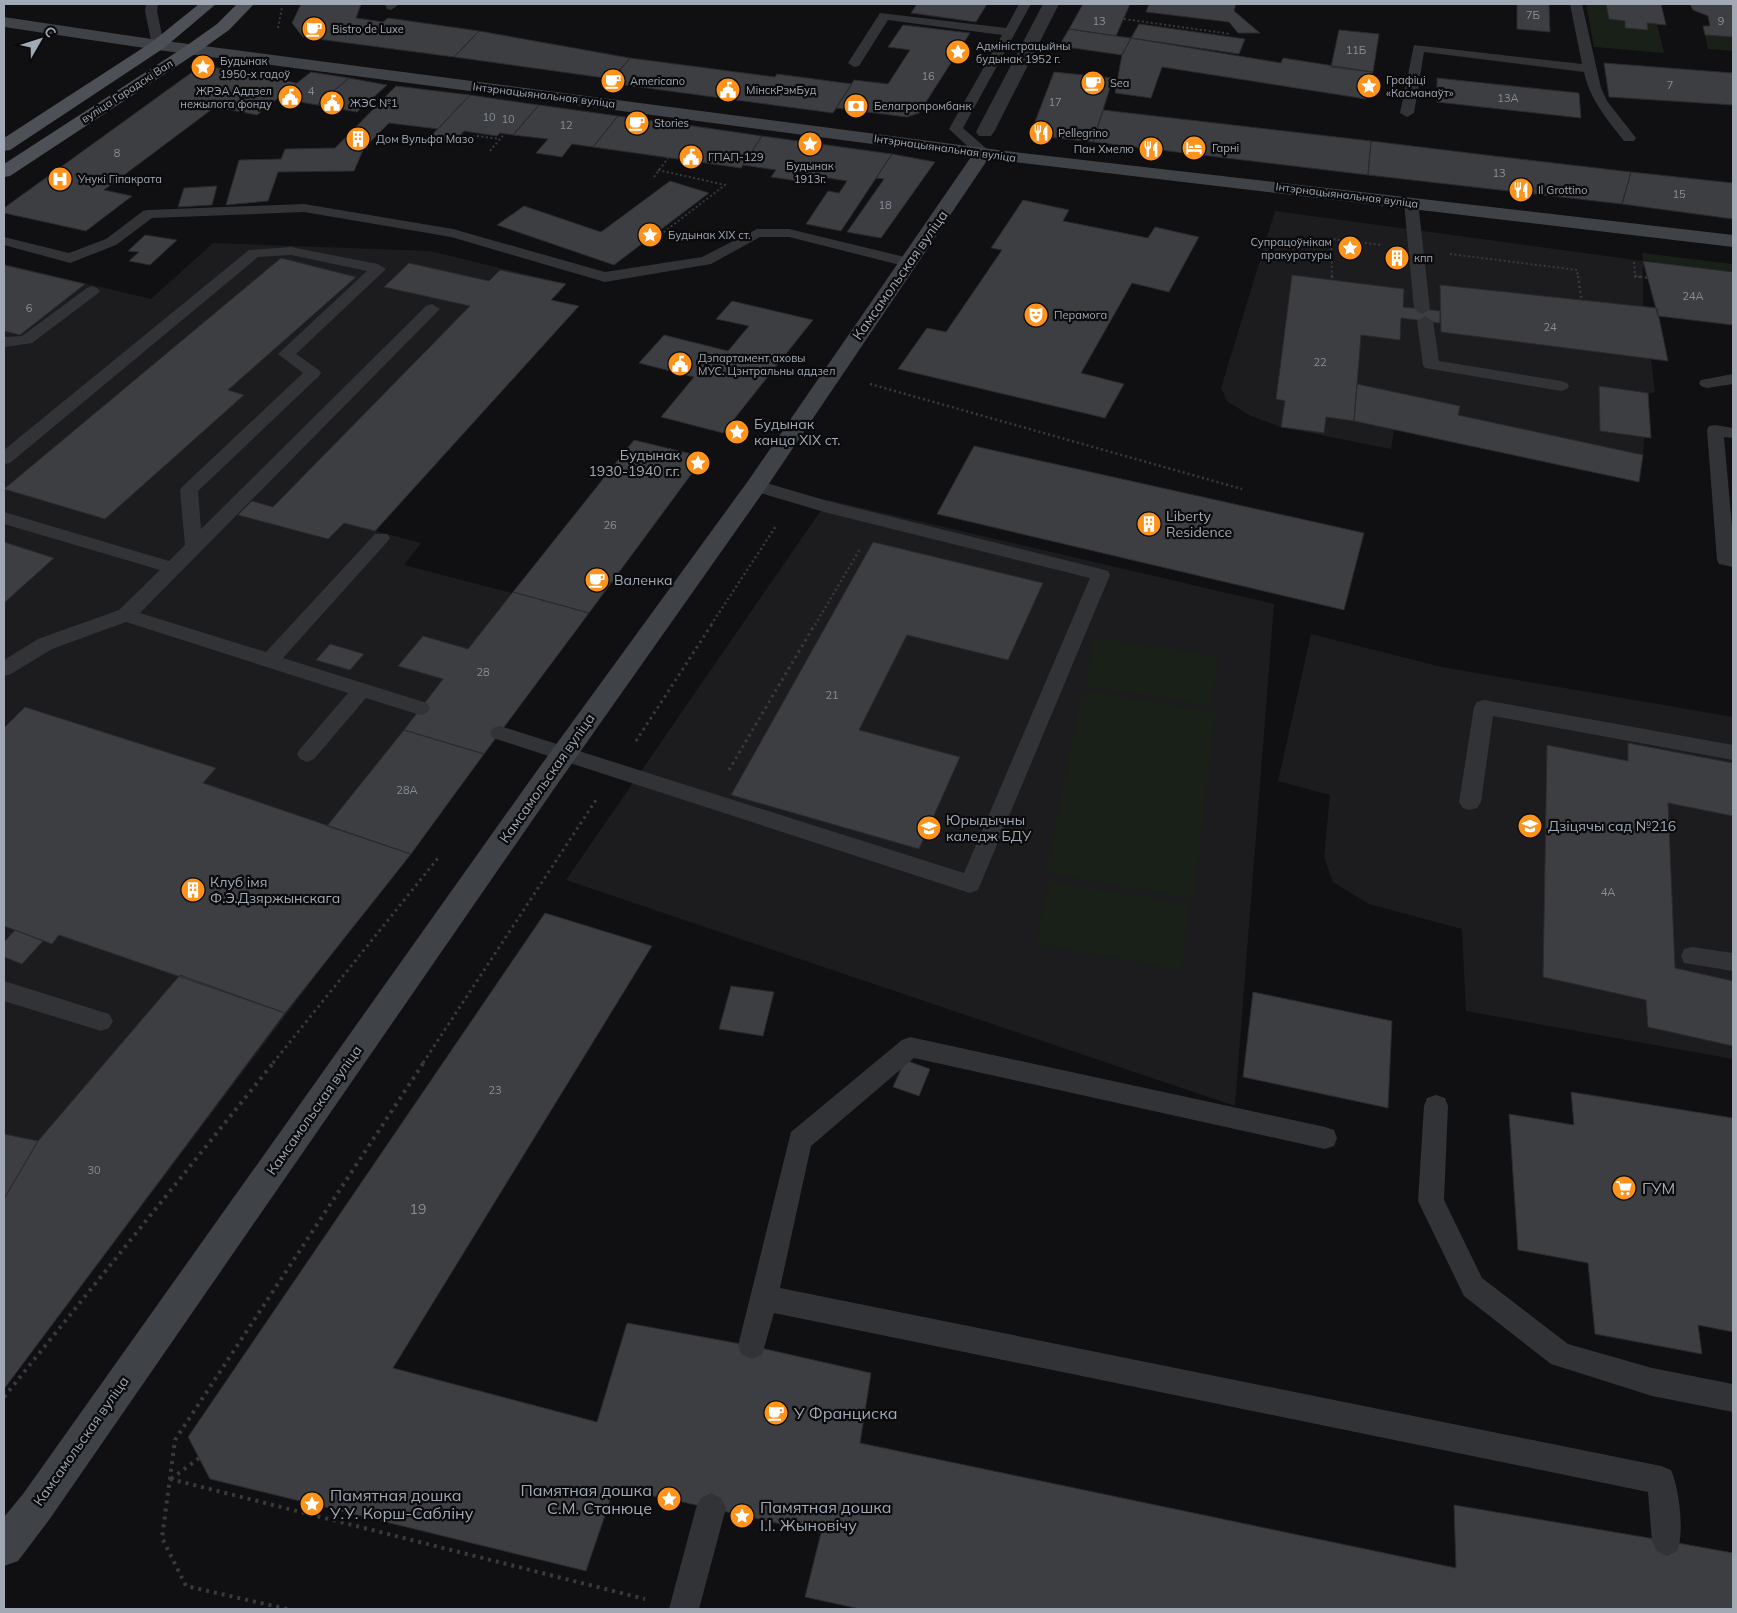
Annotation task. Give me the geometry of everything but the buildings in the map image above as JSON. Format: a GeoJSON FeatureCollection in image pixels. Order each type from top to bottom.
{"type":"FeatureCollection","features":[{"type":"Feature","properties":{"kind":"main road","name":"вуліца Гарадскі Вал"},"geometry":{"type":"LineString","coordinates":[[4,146],[158,45],[208,4]]}},
{"type":"Feature","properties":{"kind":"main road","name":"вуліца Гарадскі Вал"},"geometry":{"type":"LineString","coordinates":[[4,172],[224,27],[246,4]]}},
{"type":"Feature","properties":{"kind":"main road","name":"Інтэрнацыянальная вуліца"},"geometry":{"type":"LineString","coordinates":[[4,22],[158,45],[984,143],[1410,202],[1733,241]]}},
{"type":"Feature","properties":{"kind":"main road","name":"Камсамольская вуліца"},"geometry":{"type":"LineString","coordinates":[[4,1547],[36,1507],[565,752],[756,486],[908,262],[984,143]]}},
{"type":"Feature","properties":{"kind":"street","name":"Камсамольская вуліца"},"geometry":{"type":"LineString","coordinates":[[984,143],[1051,4]]}},
{"type":"Feature","properties":{"kind":"lane"},"geometry":{"type":"LineString","coordinates":[[152,4],[151,10],[158,45]]}},
{"type":"Feature","properties":{"kind":"lane"},"geometry":{"type":"LineString","coordinates":[[984,143],[956,129],[1025,4]]}},
{"type":"Feature","properties":{"kind":"lane"},"geometry":{"type":"LineString","coordinates":[[1576,4],[1594,88],[1629,138]]}},
{"type":"Feature","properties":{"kind":"lane"},"geometry":{"type":"LineString","coordinates":[[854,63],[884,16],[1009,32]]}},
{"type":"Feature","properties":{"kind":"lane"},"geometry":{"type":"LineString","coordinates":[[1407,113],[1418,48],[1590,69]]}},
{"type":"Feature","properties":{"kind":"lane"},"geometry":{"type":"LineString","coordinates":[[1410,202],[1431,366],[1561,386]]}},
{"type":"Feature","properties":{"kind":"lane"},"geometry":{"type":"LineString","coordinates":[[4,241],[70,258],[111,242],[148,214],[304,208],[453,233],[606,276],[706,261],[757,233],[789,233],[908,262]]}},
{"type":"Feature","properties":{"kind":"lane"},"geometry":{"type":"LineString","coordinates":[[4,459],[254,253],[291,251],[378,269],[286,354],[312,373],[190,490],[194,547]]}},
{"type":"Feature","properties":{"kind":"lane"},"geometry":{"type":"LineString","coordinates":[[4,342],[26,340],[92,290]]}},
{"type":"Feature","properties":{"kind":"lane"},"geometry":{"type":"LineString","coordinates":[[4,669],[45,644],[126,616],[432,309]]}},
{"type":"Feature","properties":{"kind":"lane"},"geometry":{"type":"LineString","coordinates":[[1707,383],[1733,379]]}},
{"type":"Feature","properties":{"kind":"lane"},"geometry":{"type":"LineString","coordinates":[[1733,433],[1714,430],[1726,560],[1733,561]]}},
{"type":"Feature","properties":{"kind":"lane"},"geometry":{"type":"LineString","coordinates":[[500,733],[565,752],[970,884],[1101,575],[824,506],[756,486]]}},
{"type":"Feature","properties":{"kind":"lane"},"geometry":{"type":"LineString","coordinates":[[4,518],[173,568]]}},
{"type":"Feature","properties":{"kind":"lane"},"geometry":{"type":"LineString","coordinates":[[269,661],[381,538]]}},
{"type":"Feature","properties":{"kind":"lane"},"geometry":{"type":"LineString","coordinates":[[126,616],[420,708]]}},
{"type":"Feature","properties":{"kind":"lane"},"geometry":{"type":"LineString","coordinates":[[307,754],[362,690]]}},
{"type":"Feature","properties":{"kind":"lane"},"geometry":{"type":"LineString","coordinates":[[1470,802],[1484,707],[1733,754]]}},
{"type":"Feature","properties":{"kind":"lane"},"geometry":{"type":"LineString","coordinates":[[1692,956],[1733,962]]}},
{"type":"Feature","properties":{"kind":"lane"},"geometry":{"type":"LineString","coordinates":[[4,991],[101,1021]]}},
{"type":"Feature","properties":{"kind":"lane"},"geometry":{"type":"LineString","coordinates":[[752,1346],[800,1140],[910,1047],[1325,1138]]}},
{"type":"Feature","properties":{"kind":"lane"},"geometry":{"type":"LineString","coordinates":[[1436,1106],[1431,1201],[1472,1287],[1561,1355],[1652,1382],[1733,1398]]}},
{"type":"Feature","properties":{"kind":"lane"},"geometry":{"type":"LineString","coordinates":[[764,1298],[1661,1480],[1667,1541]]}},
{"type":"Feature","properties":{"kind":"lane"},"geometry":{"type":"LineString","coordinates":[[684,1609],[711,1508]]}},
{"type":"Feature","properties":{"kind":"path"},"geometry":{"type":"LineString","coordinates":[[277,32],[282,4]]}},
{"type":"Feature","properties":{"kind":"path"},"geometry":{"type":"LineString","coordinates":[[1124,19],[1231,34]]}},
{"type":"Feature","properties":{"kind":"path"},"geometry":{"type":"LineString","coordinates":[[490,151],[505,133]]}},
{"type":"Feature","properties":{"kind":"path"},"geometry":{"type":"LineString","coordinates":[[459,137],[476,136],[500,139]]}},
{"type":"Feature","properties":{"kind":"path"},"geometry":{"type":"LineString","coordinates":[[654,177],[668,158]]}},
{"type":"Feature","properties":{"kind":"path"},"geometry":{"type":"LineString","coordinates":[[658,170],[724,185],[658,236]]}},
{"type":"Feature","properties":{"kind":"path"},"geometry":{"type":"LineString","coordinates":[[1332,280],[1331,238],[1577,270],[1582,302]]}},
{"type":"Feature","properties":{"kind":"path"},"geometry":{"type":"LineString","coordinates":[[1634,264],[1635,277],[1648,278]]}},
{"type":"Feature","properties":{"kind":"path"},"geometry":{"type":"LineString","coordinates":[[863,382],[1242,489]]}},
{"type":"Feature","properties":{"kind":"path"},"geometry":{"type":"LineString","coordinates":[[724,777],[860,548]]}},
{"type":"Feature","properties":{"kind":"path"},"geometry":{"type":"LineString","coordinates":[[287,1609],[186,1586],[162,1538],[175,1440],[616,769]]}},
{"type":"Feature","properties":{"kind":"path"},"geometry":{"type":"LineString","coordinates":[[4,1396],[441,854]]}},
{"type":"Feature","properties":{"kind":"path"},"geometry":{"type":"LineString","coordinates":[[170,1480],[199,1458]]}},
{"type":"Feature","properties":{"kind":"path"},"geometry":{"type":"LineString","coordinates":[[170,1480],[684,1609]]}},
{"type":"Feature","properties":{"kind":"shaded area"},"geometry":{"type":"Polygon","coordinates":[[[1586,4],[1606,4],[1609,19],[1625,21],[1626,28],[1648,30],[1647,23],[1657,24],[1664,53],[1594,47],[1586,4]]]}},
{"type":"Feature","properties":{"kind":"shaded area"},"geometry":{"type":"Polygon","coordinates":[[[1705,35],[1733,37],[1733,51],[1708,49],[1705,35]]]}},
{"type":"Feature","properties":{"kind":"shaded area"},"geometry":{"type":"Polygon","coordinates":[[[1275,211],[1643,261],[1643,307],[1657,308],[1668,361],[1651,359],[1655,392],[1647,394],[1643,455],[1612,449],[1394,429],[1391,449],[1281,427],[1251,416],[1228,402],[1221,388],[1275,211]]]}},
{"type":"Feature","properties":{"kind":"shaded area"},"geometry":{"type":"Polygon","coordinates":[[[213,243],[430,251],[566,284],[552,300],[579,306],[376,531],[421,543],[404,565],[589,613],[4,1389],[4,264],[151,299],[213,243]]]}},
{"type":"Feature","properties":{"kind":"shaded area"},"geometry":{"type":"Polygon","coordinates":[[[1642,253],[1733,264],[1733,272],[1643,260],[1642,253]]]}},
{"type":"Feature","properties":{"kind":"shaded area","name":"Юрыдычны каледж БДУ"},"geometry":{"type":"Polygon","coordinates":[[[828,500],[1274,604],[1235,1106],[566,880],[828,500]]]}},
{"type":"Feature","properties":{"kind":"shaded area","name":"Дзіцячы сад №216"},"geometry":{"type":"Polygon","coordinates":[[[1311,634],[1442,667],[1733,717],[1733,1059],[1466,1011],[1462,929],[1369,904],[1333,882],[1324,857],[1330,795],[1278,781],[1311,634]]]}},
{"type":"Feature","properties":{"kind":"shaded area"},"geometry":{"type":"Polygon","coordinates":[[[1094,637],[1218,656],[1212,706],[1085,686],[1094,637]]]}},
{"type":"Feature","properties":{"kind":"shaded area"},"geometry":{"type":"Polygon","coordinates":[[[1082,690],[1216,712],[1194,899],[1046,873],[1082,690]]]}},
{"type":"Feature","properties":{"kind":"shaded area"},"geometry":{"type":"Polygon","coordinates":[[[1048,881],[1189,904],[1182,970],[1036,944],[1048,881]]]}},
{"type":"Feature","properties":{"kind":"place","name":"Bistro de Luxe"},"geometry":{"type":"Point","coordinates":[314,29]}},
{"type":"Feature","properties":{"kind":"place","name":"Адміністрацыйны будынак 1952 г."},"geometry":{"type":"Point","coordinates":[958,52]}},
{"type":"Feature","properties":{"kind":"place","name":"Будынак 1950-х гадоў"},"geometry":{"type":"Point","coordinates":[203,67]}},
{"type":"Feature","properties":{"kind":"place","name":"Americano"},"geometry":{"type":"Point","coordinates":[613,81]}},
{"type":"Feature","properties":{"kind":"place","name":"Sea"},"geometry":{"type":"Point","coordinates":[1093,83]}},
{"type":"Feature","properties":{"kind":"place","name":"Графіці «Касманаўт»"},"geometry":{"type":"Point","coordinates":[1369,86]}},
{"type":"Feature","properties":{"kind":"place","name":"МінскРэмБуд"},"geometry":{"type":"Point","coordinates":[728,90]}},
{"type":"Feature","properties":{"kind":"place","name":"ЖРЭА Аддзел нежылога фонду"},"geometry":{"type":"Point","coordinates":[290,97]}},
{"type":"Feature","properties":{"kind":"place","name":"ЖЭС №1"},"geometry":{"type":"Point","coordinates":[332,103]}},
{"type":"Feature","properties":{"kind":"place","name":"Белагропромбанк"},"geometry":{"type":"Point","coordinates":[856,106]}},
{"type":"Feature","properties":{"kind":"place","name":"Stories"},"geometry":{"type":"Point","coordinates":[637,123]}},
{"type":"Feature","properties":{"kind":"place","name":"Pellegrino"},"geometry":{"type":"Point","coordinates":[1041,133]}},
{"type":"Feature","properties":{"kind":"place","name":"Дом Вульфа Мазо"},"geometry":{"type":"Point","coordinates":[358,139]}},
{"type":"Feature","properties":{"kind":"place","name":"Будынак 1913г."},"geometry":{"type":"Point","coordinates":[810,144]}},
{"type":"Feature","properties":{"kind":"place","name":"Гарні"},"geometry":{"type":"Point","coordinates":[1194,148]}},
{"type":"Feature","properties":{"kind":"place","name":"Пан Хмелю"},"geometry":{"type":"Point","coordinates":[1151,149]}},
{"type":"Feature","properties":{"kind":"place","name":"ГПАП-129"},"geometry":{"type":"Point","coordinates":[691,157]}},
{"type":"Feature","properties":{"kind":"place","name":"Унукі Гіпакрата"},"geometry":{"type":"Point","coordinates":[60,179]}},
{"type":"Feature","properties":{"kind":"place","name":"Il Grottino"},"geometry":{"type":"Point","coordinates":[1521,190]}},
{"type":"Feature","properties":{"kind":"place","name":"Будынак XIX ст."},"geometry":{"type":"Point","coordinates":[650,235]}},
{"type":"Feature","properties":{"kind":"place","name":"Супрацоўнікам пракуратуры"},"geometry":{"type":"Point","coordinates":[1350,248]}},
{"type":"Feature","properties":{"kind":"place","name":"кпп"},"geometry":{"type":"Point","coordinates":[1397,258]}},
{"type":"Feature","properties":{"kind":"place","name":"Перамога"},"geometry":{"type":"Point","coordinates":[1036,315]}},
{"type":"Feature","properties":{"kind":"place","name":"Дэпартамент аховы МУС. Цэнтральны аддзел"},"geometry":{"type":"Point","coordinates":[680,364]}},
{"type":"Feature","properties":{"kind":"place","name":"Будынак канца ХІХ ст."},"geometry":{"type":"Point","coordinates":[737,432]}},
{"type":"Feature","properties":{"kind":"place","name":"Будынак 1930-1940 г.г."},"geometry":{"type":"Point","coordinates":[698,463]}},
{"type":"Feature","properties":{"kind":"place","name":"Liberty Residence"},"geometry":{"type":"Point","coordinates":[1149,524]}},
{"type":"Feature","properties":{"kind":"place","name":"Валенка"},"geometry":{"type":"Point","coordinates":[597,580]}},
{"type":"Feature","properties":{"kind":"place","name":"Дзіцячы сад №216"},"geometry":{"type":"Point","coordinates":[1530,826]}},
{"type":"Feature","properties":{"kind":"place","name":"Юрыдычны каледж БДУ"},"geometry":{"type":"Point","coordinates":[929,828]}},
{"type":"Feature","properties":{"kind":"place","name":"Клуб імя Ф.Э.Дзяржынскага"},"geometry":{"type":"Point","coordinates":[193,890]}},
{"type":"Feature","properties":{"kind":"place","name":"ГУМ"},"geometry":{"type":"Point","coordinates":[1624,1188]}},
{"type":"Feature","properties":{"kind":"place","name":"У Франциска"},"geometry":{"type":"Point","coordinates":[776,1413]}},
{"type":"Feature","properties":{"kind":"place","name":"Памятная дошка С.М. Станюце"},"geometry":{"type":"Point","coordinates":[669,1499]}},
{"type":"Feature","properties":{"kind":"place","name":"Памятная дошка У.У. Корш-Сабліну"},"geometry":{"type":"Point","coordinates":[312,1504]}},
{"type":"Feature","properties":{"kind":"place","name":"Памятная дошка І.І. Жыновічу"},"geometry":{"type":"Point","coordinates":[742,1516]}}]}
